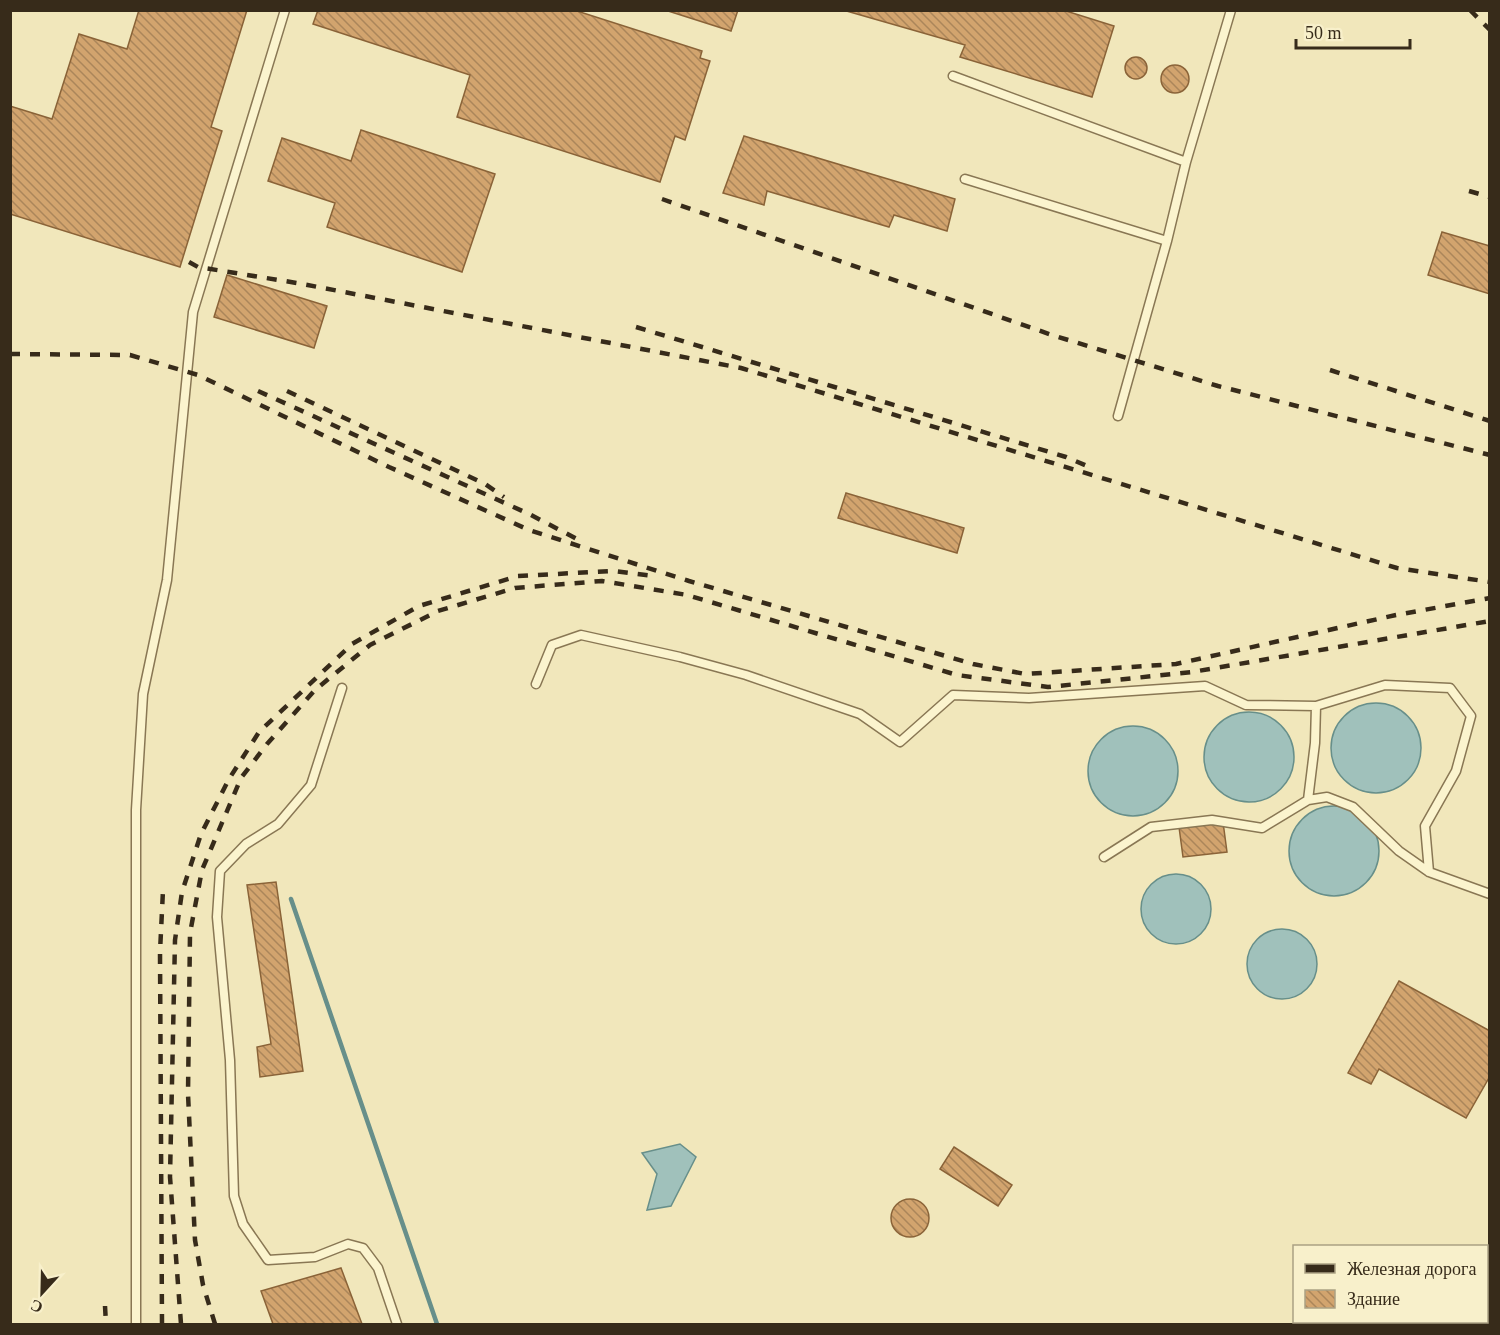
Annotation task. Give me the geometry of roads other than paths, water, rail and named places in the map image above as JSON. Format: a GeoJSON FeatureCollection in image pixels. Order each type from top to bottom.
{"type":"FeatureCollection","features":[{"type":"Feature","properties":{"kind":"lane"},"geometry":{"type":"LineString","coordinates":[[136,1324],[136,810],[143,694],[166,580],[193,312],[285,10]]}},
{"type":"Feature","properties":{"kind":"lane"},"geometry":{"type":"LineString","coordinates":[[1118,416],[1167,242],[1186,162],[1231,10]]}},
{"type":"Feature","properties":{"kind":"lane"},"geometry":{"type":"LineString","coordinates":[[953,76],[1186,162]]}},
{"type":"Feature","properties":{"kind":"lane"},"geometry":{"type":"LineString","coordinates":[[964,179],[1167,242]]}},
{"type":"Feature","properties":{"kind":"lane"},"geometry":{"type":"LineString","coordinates":[[536,684],[552,645],[581,635],[735,672],[860,714],[900,742],[953,695],[1029,698],[1205,686],[1246,705],[1316,706],[1386,686],[1450,688],[1472,716],[1456,771],[1425,826],[1429,873]]}},
{"type":"Feature","properties":{"kind":"lane"},"geometry":{"type":"LineString","coordinates":[[342,688],[311,785],[278,824],[246,844],[220,871],[217,916],[230,1060],[234,1196],[243,1224],[268,1260],[315,1257],[348,1244],[363,1248],[378,1268],[397,1324]]}},
{"type":"Feature","properties":{"kind":"lane"},"geometry":{"type":"LineString","coordinates":[[1308,800],[1315,743],[1316,706]]}},
{"type":"Feature","properties":{"kind":"lane"},"geometry":{"type":"LineString","coordinates":[[1104,856],[1151,827],[1212,820],[1262,828],[1308,800],[1327,797],[1353,807],[1399,851],[1429,873],[1490,894]]}},
{"type":"Feature","properties":{"kind":"water"},"geometry":{"type":"Polygon","coordinates":[[[1376,703],[1393,707],[1408,716],[1417,731],[1421,748],[1417,765],[1408,780],[1393,789],[1376,793],[1359,789],[1344,780],[1335,765],[1331,748],[1335,731],[1344,716],[1359,707],[1376,703]]]}},
{"type":"Feature","properties":{"kind":"water"},"geometry":{"type":"Polygon","coordinates":[[[1249,712],[1266,716],[1281,725],[1290,740],[1294,757],[1290,774],[1281,789],[1266,798],[1249,802],[1232,798],[1217,789],[1208,774],[1204,757],[1208,740],[1217,725],[1232,716],[1249,712]]]}},
{"type":"Feature","properties":{"kind":"water"},"geometry":{"type":"Polygon","coordinates":[[[1133,726],[1150,730],[1165,739],[1174,754],[1178,771],[1174,788],[1165,803],[1150,812],[1133,816],[1116,812],[1101,803],[1092,788],[1088,771],[1092,754],[1101,739],[1116,730],[1133,726]]]}},
{"type":"Feature","properties":{"kind":"water"},"geometry":{"type":"Polygon","coordinates":[[[1334,806],[1359,814],[1371,826],[1379,851],[1371,876],[1359,888],[1334,896],[1309,888],[1297,876],[1289,851],[1297,826],[1309,814],[1334,806]]]}},
{"type":"Feature","properties":{"kind":"water"},"geometry":{"type":"Polygon","coordinates":[[[1169,874],[1183,874],[1196,879],[1206,889],[1211,909],[1206,929],[1196,939],[1183,944],[1169,944],[1156,939],[1146,929],[1141,916],[1141,902],[1146,889],[1156,879],[1169,874]]]}},
{"type":"Feature","properties":{"kind":"water"},"geometry":{"type":"Polygon","coordinates":[[[1275,929],[1289,929],[1302,934],[1312,944],[1317,964],[1312,984],[1302,994],[1289,999],[1275,999],[1262,994],[1252,984],[1247,971],[1247,957],[1252,944],[1262,934],[1275,929]]]}},
{"type":"Feature","properties":{"kind":"water"},"geometry":{"type":"Polygon","coordinates":[[[680,1144],[696,1157],[671,1206],[647,1210],[657,1174],[642,1153],[680,1144]]]}},
{"type":"Feature","properties":{"kind":"waterway"},"geometry":{"type":"LineString","coordinates":[[291,899],[437,1324]]}},
{"type":"Feature","properties":{"kind":"railway"},"geometry":{"type":"LineString","coordinates":[[1470,10],[1490,30]]}},
{"type":"Feature","properties":{"kind":"railway"},"geometry":{"type":"LineString","coordinates":[[1469,191],[1490,197]]}},
{"type":"Feature","properties":{"kind":"railway"},"geometry":{"type":"LineString","coordinates":[[662,199],[1052,335],[1218,386],[1490,455]]}},
{"type":"Feature","properties":{"kind":"railway"},"geometry":{"type":"LineString","coordinates":[[189,262],[198,267],[297,283],[741,368],[1397,568],[1490,582]]}},
{"type":"Feature","properties":{"kind":"railway"},"geometry":{"type":"LineString","coordinates":[[636,327],[1066,457],[1087,466]]}},
{"type":"Feature","properties":{"kind":"railway"},"geometry":{"type":"LineString","coordinates":[[10,354],[130,355],[198,375],[389,467],[529,530],[689,581],[973,664],[1025,674],[1176,664],[1396,615],[1490,598]]}},
{"type":"Feature","properties":{"kind":"railway"},"geometry":{"type":"LineString","coordinates":[[1330,370],[1490,421]]}},
{"type":"Feature","properties":{"kind":"railway"},"geometry":{"type":"LineString","coordinates":[[258,391],[529,514],[577,539]]}},
{"type":"Feature","properties":{"kind":"railway"},"geometry":{"type":"LineString","coordinates":[[287,391],[485,484],[504,497]]}},
{"type":"Feature","properties":{"kind":"railway"},"geometry":{"type":"LineString","coordinates":[[181,1324],[170,1177],[175,940],[182,892],[201,834],[229,779],[259,732],[352,644],[419,606],[518,576],[613,571],[653,576]]}},
{"type":"Feature","properties":{"kind":"railway"},"geometry":{"type":"LineString","coordinates":[[215,1324],[203,1285],[195,1240],[188,1094],[190,933],[202,870],[241,778],[267,744],[315,690],[370,645],[438,611],[515,588],[602,581],[687,595],[957,675],[1048,687],[1192,672],[1490,621]]}},
{"type":"Feature","properties":{"kind":"railway"},"geometry":{"type":"LineString","coordinates":[[162,1324],[160,952],[163,890]]}},
{"type":"Feature","properties":{"kind":"railway"},"geometry":{"type":"LineString","coordinates":[[105,1306],[106,1324]]}}]}
